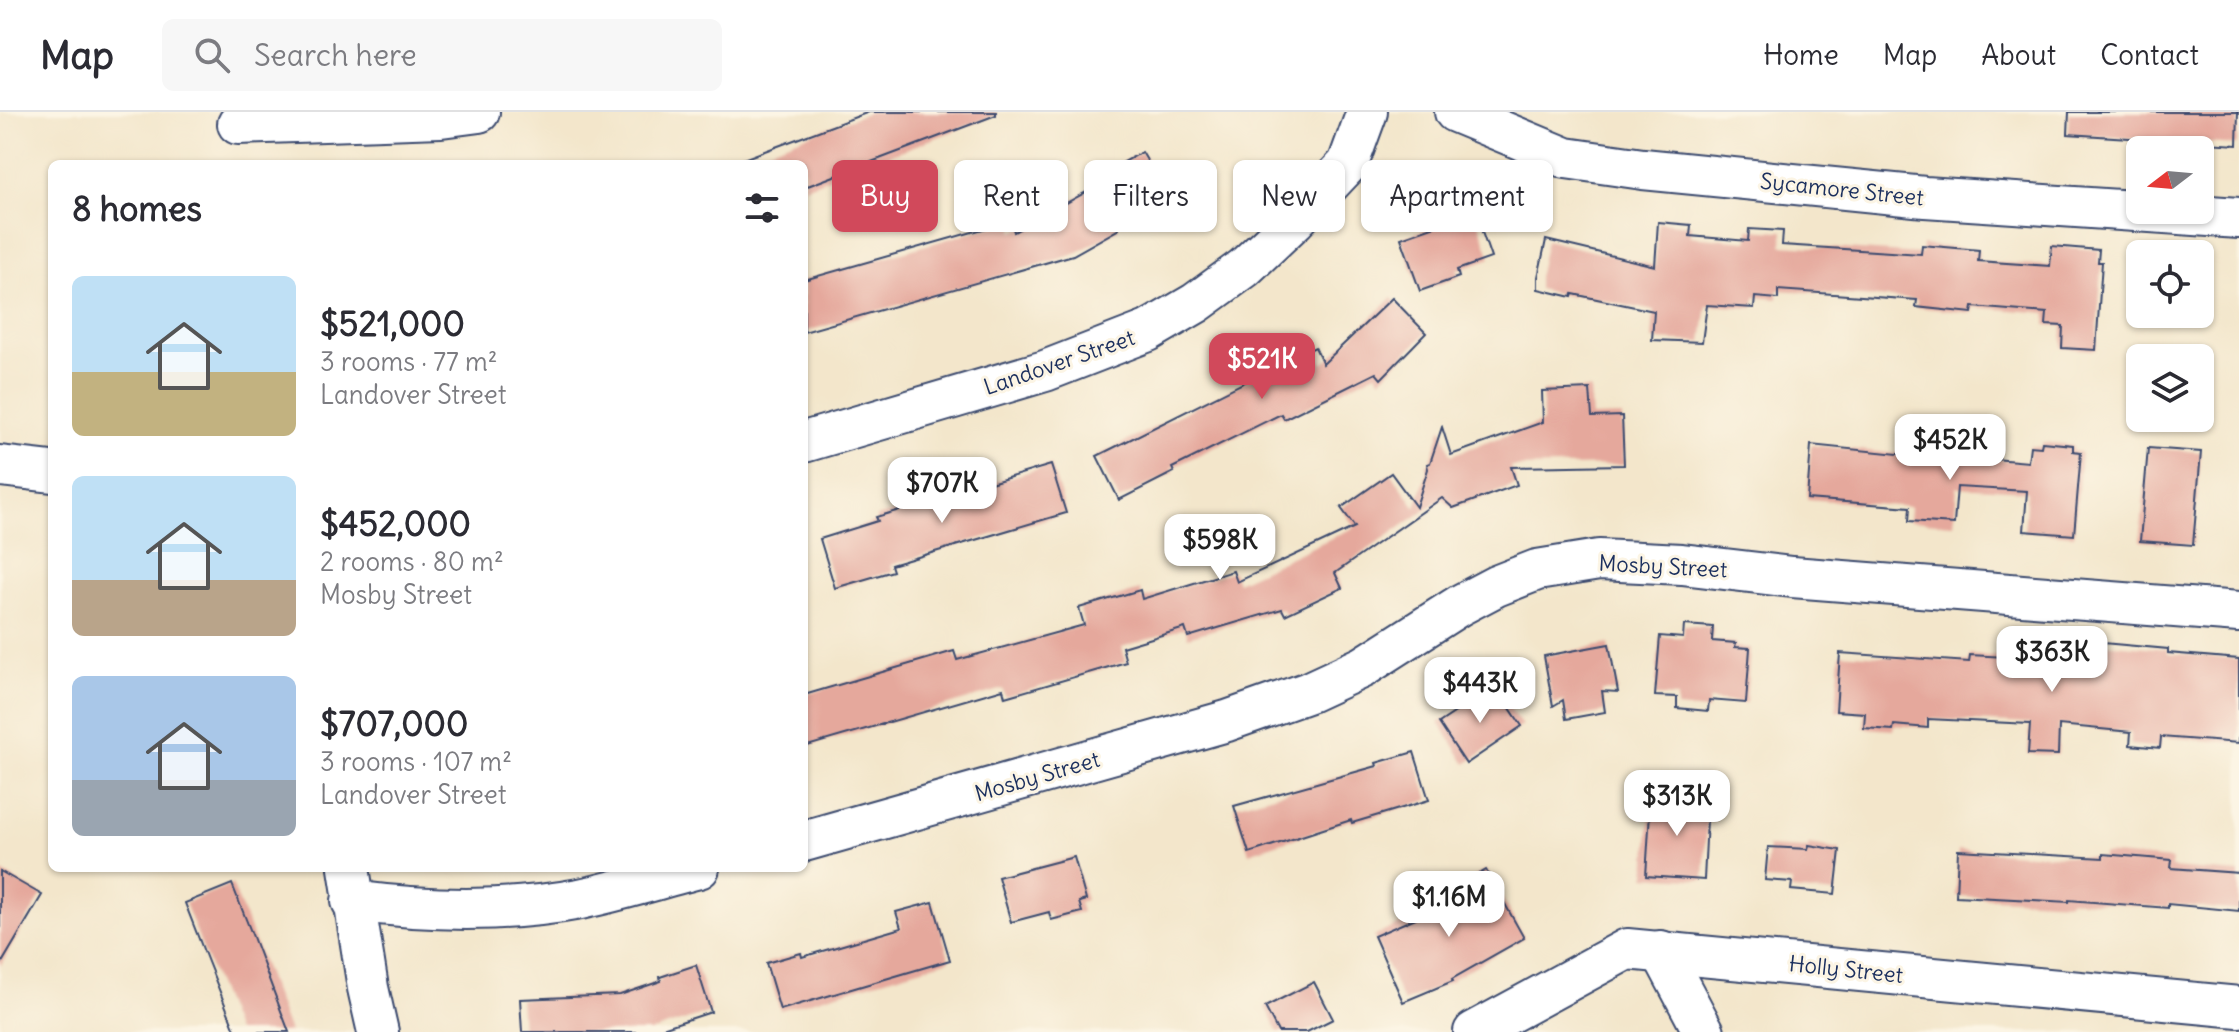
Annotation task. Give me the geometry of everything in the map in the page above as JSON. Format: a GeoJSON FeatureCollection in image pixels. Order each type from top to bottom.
{"type":"FeatureCollection","features":[{"type":"Feature","properties":{"kind":"street"},"geometry":{"type":"LineString","coordinates":[[238,124],[441,117],[479,112]]}},
{"type":"Feature","properties":{"kind":"street","name":"Landover Street"},"geometry":{"type":"LineString","coordinates":[[808,441],[1045,371],[1108,348],[1196,303],[1244,268],[1348,164],[1367,112]]}},
{"type":"Feature","properties":{"kind":"street","name":"Sycamore Street"},"geometry":{"type":"LineString","coordinates":[[1455,112],[1566,158],[1643,169],[1925,197],[2239,218]]}},
{"type":"Feature","properties":{"kind":"street"},"geometry":{"type":"LineString","coordinates":[[0,466],[48,472]]}},
{"type":"Feature","properties":{"kind":"street","name":"Mosby Street"},"geometry":{"type":"LineString","coordinates":[[808,840],[1227,721],[1309,692],[1363,667],[1484,592],[1537,570],[1599,560],[1682,564],[1792,577],[2239,612]]}},
{"type":"Feature","properties":{"kind":"street"},"geometry":{"type":"LineString","coordinates":[[350,884],[380,905],[450,909],[514,908],[580,899],[684,872]]}},
{"type":"Feature","properties":{"kind":"street"},"geometry":{"type":"LineString","coordinates":[[350,884],[378,1032]]}},
{"type":"Feature","properties":{"kind":"street","name":"Holly Street"},"geometry":{"type":"LineString","coordinates":[[1474,1032],[1627,949],[2239,1007]]}},
{"type":"Feature","properties":{"kind":"street"},"geometry":{"type":"LineString","coordinates":[[1661,951],[1704,1032]]}},
{"type":"Feature","properties":{"kind":"building"},"geometry":{"type":"Polygon","coordinates":[[[869,112],[996,112],[996,115],[877,160],[832,160],[832,177],[808,186],[808,160],[741,160],[869,112]]]}},
{"type":"Feature","properties":{"kind":"building"},"geometry":{"type":"Polygon","coordinates":[[[2069,112],[2238,112],[2237,145],[2214,144],[2214,136],[2126,138],[2068,134],[2069,112]]]}},
{"type":"Feature","properties":{"kind":"building"},"geometry":{"type":"Polygon","coordinates":[[[1142,152],[1147,160],[1127,160],[1142,152]]]}},
{"type":"Feature","properties":{"kind":"building"},"geometry":{"type":"Polygon","coordinates":[[[1084,193],[1084,232],[1114,232],[1073,255],[808,331],[808,279],[972,232],[1068,232],[1068,202],[1084,193]]]}},
{"type":"Feature","properties":{"kind":"building"},"geometry":{"type":"Polygon","coordinates":[[[1658,222],[1691,225],[1690,236],[1748,241],[1749,229],[1783,231],[1782,245],[1921,254],[1922,245],[1979,250],[1978,261],[2050,266],[2052,246],[2099,250],[2098,262],[2102,262],[2096,350],[2062,348],[2063,326],[2046,325],[2047,313],[1973,307],[1972,313],[1916,307],[1917,300],[1778,290],[1778,299],[1755,297],[1754,308],[1707,305],[1702,342],[1652,340],[1654,311],[1538,289],[1546,240],[1655,266],[1658,222]]]}},
{"type":"Feature","properties":{"kind":"building"},"geometry":{"type":"Polygon","coordinates":[[[1418,232],[1482,232],[1491,258],[1457,270],[1459,277],[1420,291],[1401,238],[1418,232]]]}},
{"type":"Feature","properties":{"kind":"building"},"geometry":{"type":"Polygon","coordinates":[[[1392,298],[1426,333],[1381,379],[1376,373],[1284,419],[1281,414],[1172,468],[1174,472],[1119,500],[1097,456],[1315,347],[1323,364],[1392,298]]]}},
{"type":"Feature","properties":{"kind":"building"},"geometry":{"type":"Polygon","coordinates":[[[1590,389],[1592,417],[1622,416],[1624,465],[1511,467],[1517,485],[1453,508],[1442,498],[1335,573],[1342,588],[1285,615],[1282,609],[1188,637],[1185,628],[1122,647],[1126,662],[1005,697],[1003,689],[808,746],[808,694],[954,651],[957,660],[1084,625],[1079,608],[1140,590],[1142,599],[1233,571],[1237,582],[1355,527],[1341,508],[1391,473],[1416,507],[1427,464],[1430,463],[1442,427],[1451,455],[1543,422],[1542,391],[1590,389]]]}},
{"type":"Feature","properties":{"kind":"building"},"geometry":{"type":"Polygon","coordinates":[[[2042,442],[2073,445],[2073,451],[2081,452],[2074,535],[2024,531],[2027,491],[1957,487],[1954,524],[1909,521],[1910,507],[1807,499],[1811,445],[1917,456],[1917,451],[1922,452],[1922,445],[1960,447],[1960,456],[2028,462],[2030,446],[2041,447],[2042,442]]]}},
{"type":"Feature","properties":{"kind":"building"},"geometry":{"type":"Polygon","coordinates":[[[2148,448],[2201,452],[2193,545],[2140,541],[2148,448]]]}},
{"type":"Feature","properties":{"kind":"building"},"geometry":{"type":"Polygon","coordinates":[[[1051,465],[1066,513],[891,565],[893,571],[835,588],[820,539],[878,521],[876,517],[1051,465]]]}},
{"type":"Feature","properties":{"kind":"building"},"geometry":{"type":"Polygon","coordinates":[[[1684,625],[1713,627],[1712,641],[1750,648],[1746,703],[1709,700],[1708,711],[1677,708],[1677,697],[1655,696],[1660,636],[1683,638],[1684,625]]]}},
{"type":"Feature","properties":{"kind":"building"},"geometry":{"type":"Polygon","coordinates":[[[2103,643],[2239,659],[2239,743],[2161,737],[2160,748],[2130,745],[2131,732],[2059,725],[2058,755],[2028,754],[2030,724],[1928,719],[1928,728],[1894,725],[1893,730],[1864,728],[1865,713],[1836,711],[1840,653],[1969,662],[1970,655],[2101,662],[2103,643]]]}},
{"type":"Feature","properties":{"kind":"building"},"geometry":{"type":"Polygon","coordinates":[[[1609,644],[1618,692],[1602,691],[1605,712],[1566,719],[1563,700],[1553,706],[1544,656],[1609,644]]]}},
{"type":"Feature","properties":{"kind":"building"},"geometry":{"type":"Polygon","coordinates":[[[1495,686],[1522,726],[1466,764],[1439,723],[1495,686]]]}},
{"type":"Feature","properties":{"kind":"building"},"geometry":{"type":"Polygon","coordinates":[[[1414,752],[1429,800],[1352,823],[1351,820],[1249,853],[1234,806],[1377,766],[1376,763],[1414,752]]]}},
{"type":"Feature","properties":{"kind":"building"},"geometry":{"type":"Polygon","coordinates":[[[1651,796],[1708,799],[1704,880],[1646,876],[1651,796]]]}},
{"type":"Feature","properties":{"kind":"building"},"geometry":{"type":"Polygon","coordinates":[[[1809,845],[1840,850],[1835,894],[1791,890],[1792,882],[1765,880],[1768,847],[1808,849],[1809,845]]]}},
{"type":"Feature","properties":{"kind":"building"},"geometry":{"type":"Polygon","coordinates":[[[1958,850],[2103,858],[2103,854],[2172,860],[2171,868],[2239,873],[2239,911],[2168,904],[2168,908],[1956,896],[1958,850]]]}},
{"type":"Feature","properties":{"kind":"building"},"geometry":{"type":"Polygon","coordinates":[[[1074,857],[1086,900],[1079,902],[1082,912],[1051,920],[1049,912],[1011,922],[998,877],[1074,857]]]}},
{"type":"Feature","properties":{"kind":"building"},"geometry":{"type":"Polygon","coordinates":[[[1486,870],[1524,938],[1453,981],[1403,1002],[1374,936],[1455,901],[1449,891],[1486,870]]]}},
{"type":"Feature","properties":{"kind":"building"},"geometry":{"type":"Polygon","coordinates":[[[0,871],[42,895],[0,966],[0,871]]]}},
{"type":"Feature","properties":{"kind":"building"},"geometry":{"type":"Polygon","coordinates":[[[232,884],[289,1032],[236,1032],[185,903],[232,884]]]}},
{"type":"Feature","properties":{"kind":"building"},"geometry":{"type":"Polygon","coordinates":[[[933,902],[950,960],[780,1010],[766,963],[801,953],[802,957],[901,928],[896,912],[933,902]]]}},
{"type":"Feature","properties":{"kind":"building"},"geometry":{"type":"Polygon","coordinates":[[[696,965],[711,1012],[650,1032],[522,1032],[520,999],[620,995],[696,965]]]}},
{"type":"Feature","properties":{"kind":"building"},"geometry":{"type":"Polygon","coordinates":[[[1314,982],[1333,1019],[1307,1032],[1278,1032],[1265,1007],[1314,982]]]}}]}
